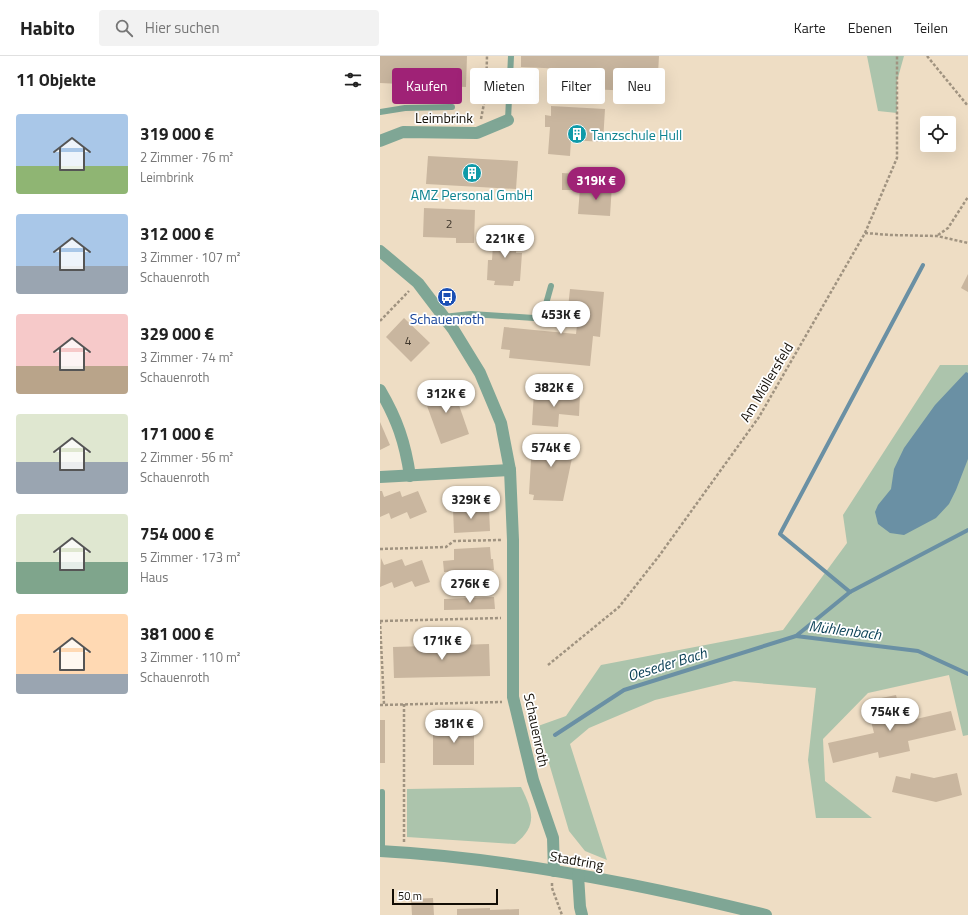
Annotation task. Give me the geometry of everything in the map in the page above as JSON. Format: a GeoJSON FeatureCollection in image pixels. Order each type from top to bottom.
{"type":"FeatureCollection","features":[{"type":"Feature","properties":{"kind":"street","name":"Leimbrink"},"geometry":{"type":"LineString","coordinates":[[380,140],[403,132],[477,133],[508,120]]}},
{"type":"Feature","properties":{"kind":"street","name":"Schauenroth"},"geometry":{"type":"LineString","coordinates":[[380,251],[418,283],[443,316],[480,372],[501,423],[510,470],[513,540],[512,617],[515,702],[533,780],[553,838],[554,871]]}},
{"type":"Feature","properties":{"kind":"street"},"geometry":{"type":"LineString","coordinates":[[380,390],[395,415],[406,451],[410,476]]}},
{"type":"Feature","properties":{"kind":"street"},"geometry":{"type":"LineString","coordinates":[[380,477],[510,470]]}},
{"type":"Feature","properties":{"kind":"street","name":"Stadtring"},"geometry":{"type":"LineString","coordinates":[[381,851],[451,857],[554,871],[714,902],[766,915]]}},
{"type":"Feature","properties":{"kind":"street"},"geometry":{"type":"LineString","coordinates":[[578,875],[582,915]]}},
{"type":"Feature","properties":{"kind":"lane"},"geometry":{"type":"LineString","coordinates":[[508,120],[511,56]]}},
{"type":"Feature","properties":{"kind":"lane"},"geometry":{"type":"LineString","coordinates":[[380,112],[406,108],[452,107]]}},
{"type":"Feature","properties":{"kind":"lane"},"geometry":{"type":"LineString","coordinates":[[443,316],[471,314],[534,318],[544,311],[551,286]]}},
{"type":"Feature","properties":{"kind":"lane"},"geometry":{"type":"LineString","coordinates":[[381,851],[382,792]]}},
{"type":"Feature","properties":{"kind":"path"},"geometry":{"type":"LineString","coordinates":[[477,133],[486,93],[487,56]]}},
{"type":"Feature","properties":{"kind":"path","name":"Am Möllersfeld"},"geometry":{"type":"LineString","coordinates":[[548,665],[618,607],[659,556],[759,418],[865,233],[896,158],[896,56]]}},
{"type":"Feature","properties":{"kind":"path"},"geometry":{"type":"LineString","coordinates":[[927,56],[968,106]]}},
{"type":"Feature","properties":{"kind":"path"},"geometry":{"type":"LineString","coordinates":[[937,236],[948,228],[968,197]]}},
{"type":"Feature","properties":{"kind":"path"},"geometry":{"type":"LineString","coordinates":[[865,233],[937,236],[968,243]]}},
{"type":"Feature","properties":{"kind":"path"},"geometry":{"type":"LineString","coordinates":[[380,321],[418,283]]}},
{"type":"Feature","properties":{"kind":"path"},"geometry":{"type":"LineString","coordinates":[[380,549],[446,548],[454,541],[513,540]]}},
{"type":"Feature","properties":{"kind":"path"},"geometry":{"type":"LineString","coordinates":[[512,617],[380,620],[382,704],[515,702]]}},
{"type":"Feature","properties":{"kind":"path"},"geometry":{"type":"LineString","coordinates":[[404,704],[404,854]]}},
{"type":"Feature","properties":{"kind":"path"},"geometry":{"type":"LineString","coordinates":[[554,871],[552,888],[562,915]]}},
{"type":"Feature","properties":{"kind":"green space"},"geometry":{"type":"Polygon","coordinates":[[[867,56],[904,56],[897,81],[897,113],[878,111],[867,56]]]}},
{"type":"Feature","properties":{"kind":"green space"},"geometry":{"type":"Polygon","coordinates":[[[940,365],[968,365],[968,735],[963,736],[949,675],[868,693],[823,739],[825,781],[872,818],[816,818],[808,760],[816,688],[734,681],[655,700],[589,728],[570,744],[607,860],[585,851],[569,831],[538,726],[566,716],[601,665],[783,630],[847,543],[843,515],[940,365]]]}},
{"type":"Feature","properties":{"kind":"green space"},"geometry":{"type":"Polygon","coordinates":[[[521,787],[528,804],[531,818],[527,831],[515,844],[407,837],[407,789],[521,787]]]}},
{"type":"Feature","properties":{"kind":"water"},"geometry":{"type":"Polygon","coordinates":[[[966,372],[968,373],[968,459],[956,490],[949,504],[936,518],[904,535],[890,533],[878,524],[875,512],[878,505],[891,489],[894,469],[904,448],[935,405],[966,372]]]}},
{"type":"Feature","properties":{"kind":"building"},"geometry":{"type":"Polygon","coordinates":[[[380,56],[467,56],[466,87],[462,87],[462,68],[392,68],[392,84],[380,83],[380,56]]]}},
{"type":"Feature","properties":{"kind":"building"},"geometry":{"type":"Polygon","coordinates":[[[521,56],[659,56],[658,68],[613,68],[613,90],[605,90],[605,68],[521,67],[521,56]]]}},
{"type":"Feature","properties":{"kind":"building","name":"Tanzschule Hull"},"geometry":{"type":"Polygon","coordinates":[[[551,106],[605,109],[603,142],[571,140],[570,156],[548,154],[550,127],[545,127],[545,115],[551,116],[551,106]]]}},
{"type":"Feature","properties":{"kind":"building","name":"AMZ Personal GmbH"},"geometry":{"type":"Polygon","coordinates":[[[428,156],[518,161],[516,189],[426,184],[428,156]]]}},
{"type":"Feature","properties":{"kind":"building"},"geometry":{"type":"Polygon","coordinates":[[[562,173],[579,174],[578,190],[562,190],[562,173]]]}},
{"type":"Feature","properties":{"kind":"building"},"geometry":{"type":"Polygon","coordinates":[[[598,183],[612,184],[610,216],[578,214],[580,188],[597,190],[598,183]]]}},
{"type":"Feature","properties":{"kind":"building"},"geometry":{"type":"Polygon","coordinates":[[[424,208],[475,210],[474,243],[456,243],[456,238],[423,237],[424,208]]]}},
{"type":"Feature","properties":{"kind":"building"},"geometry":{"type":"Polygon","coordinates":[[[494,230],[518,232],[516,253],[522,253],[520,281],[514,281],[513,286],[494,285],[495,281],[487,280],[488,260],[492,260],[494,230]]]}},
{"type":"Feature","properties":{"kind":"building"},"geometry":{"type":"Polygon","coordinates":[[[968,274],[968,292],[961,288],[968,274]]]}},
{"type":"Feature","properties":{"kind":"building"},"geometry":{"type":"Polygon","coordinates":[[[570,289],[604,292],[600,337],[593,336],[590,366],[509,358],[510,350],[501,349],[504,327],[576,334],[579,308],[568,308],[570,289]]]}},
{"type":"Feature","properties":{"kind":"building"},"geometry":{"type":"Polygon","coordinates":[[[404,318],[430,343],[411,362],[386,337],[404,318]]]}},
{"type":"Feature","properties":{"kind":"building"},"geometry":{"type":"Polygon","coordinates":[[[452,385],[469,434],[441,444],[423,395],[452,385]]]}},
{"type":"Feature","properties":{"kind":"building"},"geometry":{"type":"Polygon","coordinates":[[[534,391],[580,395],[579,416],[559,414],[558,427],[532,425],[534,391]]]}},
{"type":"Feature","properties":{"kind":"building"},"geometry":{"type":"Polygon","coordinates":[[[380,422],[390,445],[380,450],[380,422]]]}},
{"type":"Feature","properties":{"kind":"building"},"geometry":{"type":"Polygon","coordinates":[[[548,437],[576,439],[563,501],[533,500],[534,495],[529,494],[532,443],[548,437]]]}},
{"type":"Feature","properties":{"kind":"building"},"geometry":{"type":"Polygon","coordinates":[[[380,491],[382,491],[384,497],[400,491],[402,497],[418,491],[427,512],[410,519],[407,512],[391,519],[389,513],[380,517],[380,491]]]}},
{"type":"Feature","properties":{"kind":"building"},"geometry":{"type":"Polygon","coordinates":[[[489,508],[490,531],[454,533],[453,509],[489,508]]]}},
{"type":"Feature","properties":{"kind":"building"},"geometry":{"type":"Polygon","coordinates":[[[490,547],[494,570],[444,572],[443,561],[454,560],[454,549],[490,547]]]}},
{"type":"Feature","properties":{"kind":"building"},"geometry":{"type":"Polygon","coordinates":[[[381,558],[384,565],[402,559],[405,566],[422,560],[430,582],[415,587],[412,581],[394,588],[392,582],[380,587],[381,558]]]}},
{"type":"Feature","properties":{"kind":"building"},"geometry":{"type":"Polygon","coordinates":[[[494,597],[495,609],[444,610],[444,599],[494,597]]]}},
{"type":"Feature","properties":{"kind":"building"},"geometry":{"type":"Polygon","coordinates":[[[489,644],[490,676],[394,678],[393,647],[489,644]]]}},
{"type":"Feature","properties":{"kind":"building"},"geometry":{"type":"Polygon","coordinates":[[[896,695],[903,722],[951,711],[956,730],[908,741],[910,751],[879,758],[878,752],[833,763],[828,743],[874,733],[866,701],[896,695]]]}},
{"type":"Feature","properties":{"kind":"building"},"geometry":{"type":"Polygon","coordinates":[[[380,720],[385,720],[385,763],[380,763],[380,720]]]}},
{"type":"Feature","properties":{"kind":"building"},"geometry":{"type":"Polygon","coordinates":[[[433,723],[474,723],[474,765],[433,765],[433,723]]]}},
{"type":"Feature","properties":{"kind":"building"},"geometry":{"type":"Polygon","coordinates":[[[911,773],[934,778],[957,773],[962,795],[936,802],[892,792],[896,776],[910,779],[911,773]]]}},
{"type":"Feature","properties":{"kind":"building"},"geometry":{"type":"Polygon","coordinates":[[[433,898],[434,915],[412,915],[411,899],[433,898]]]}},
{"type":"Feature","properties":{"kind":"building"},"geometry":{"type":"Polygon","coordinates":[[[490,908],[490,910],[519,909],[519,915],[457,915],[457,909],[490,908]]]}},
{"type":"Feature","properties":{"kind":"waterway"},"geometry":{"type":"LineString","coordinates":[[850,592],[780,534],[923,265]]}},
{"type":"Feature","properties":{"kind":"waterway","name":"Mühlenbach"},"geometry":{"type":"LineString","coordinates":[[968,530],[850,592],[796,636],[918,651],[968,674]]}},
{"type":"Feature","properties":{"kind":"waterway","name":"Oeseder Bach"},"geometry":{"type":"LineString","coordinates":[[555,735],[624,690],[796,636]]}},
{"type":"Feature","properties":{"kind":"place","name":"Tanzschule Hull"},"geometry":{"type":"Point","coordinates":[577,134]}},
{"type":"Feature","properties":{"kind":"place","name":"AMZ Personal GmbH"},"geometry":{"type":"Point","coordinates":[472,173]}},
{"type":"Feature","properties":{"kind":"place","name":"Schauenroth"},"geometry":{"type":"Point","coordinates":[447,297]}}]}
